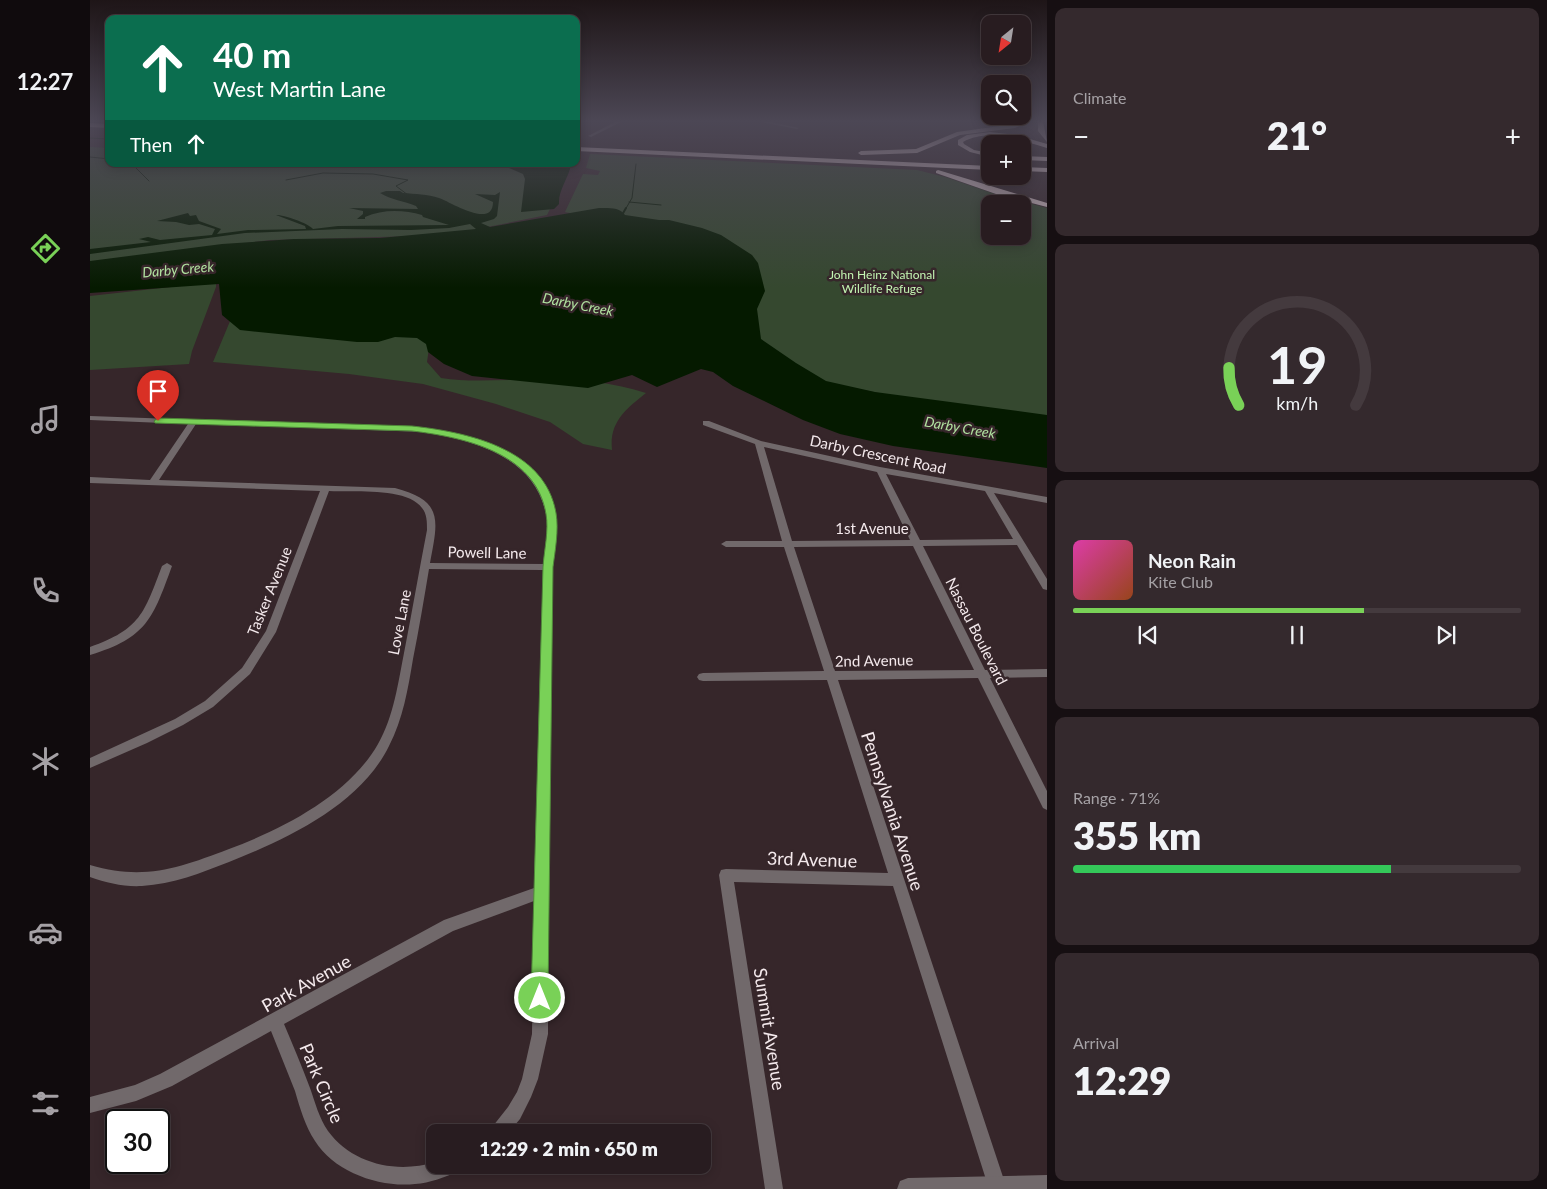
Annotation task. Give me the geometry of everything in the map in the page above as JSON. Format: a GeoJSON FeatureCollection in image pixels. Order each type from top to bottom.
{"type":"FeatureCollection","features":[{"type":"Feature","properties":{"kind":"highway"},"geometry":{"type":"LineString","coordinates":[[951,176],[1007,195],[1047,205]]}},
{"type":"Feature","properties":{"kind":"highway"},"geometry":{"type":"LineString","coordinates":[[1002,185],[1018,192],[1047,199]]}},
{"type":"Feature","properties":{"kind":"street"},"geometry":{"type":"LineString","coordinates":[[90,418],[427,430],[466,437],[491,446],[511,457],[527,470],[541,486],[548,500],[552,515],[548,567],[538,1043],[530,1079],[523,1097],[505,1124]]}},
{"type":"Feature","properties":{"kind":"street"},"geometry":{"type":"LineString","coordinates":[[153,482],[193,422]]}},
{"type":"Feature","properties":{"kind":"street","name":"Darby Crescent Road"},"geometry":{"type":"LineString","coordinates":[[706,423],[759,443],[880,470],[1047,500]]}},
{"type":"Feature","properties":{"kind":"street","name":"Pennsylvania Avenue"},"geometry":{"type":"LineString","coordinates":[[759,443],[788,544],[998,1187]]}},
{"type":"Feature","properties":{"kind":"street","name":"Nassau Boulevard"},"geometry":{"type":"LineString","coordinates":[[880,470],[1047,804]]}},
{"type":"Feature","properties":{"kind":"street","name":"Love Lane"},"geometry":{"type":"LineString","coordinates":[[90,480],[395,491],[424,503],[430,512],[432,522],[402,689],[391,728],[386,740],[370,763],[341,794],[307,820],[193,870],[144,880],[115,878],[90,871]]}},
{"type":"Feature","properties":{"kind":"street","name":"Tasker Avenue"},"geometry":{"type":"LineString","coordinates":[[90,763],[179,722],[209,704],[246,671],[271,632],[325,489]]}},
{"type":"Feature","properties":{"kind":"street"},"geometry":{"type":"LineString","coordinates":[[988,490],[1047,587]]}},
{"type":"Feature","properties":{"kind":"street","name":"1st Avenue"},"geometry":{"type":"LineString","coordinates":[[726,544],[1018,542]]}},
{"type":"Feature","properties":{"kind":"street"},"geometry":{"type":"LineString","coordinates":[[90,651],[127,635],[141,624],[167,566]]}},
{"type":"Feature","properties":{"kind":"street","name":"Powell Lane"},"geometry":{"type":"LineString","coordinates":[[425,566],[548,567]]}},
{"type":"Feature","properties":{"kind":"street","name":"2nd Avenue"},"geometry":{"type":"LineString","coordinates":[[702,677],[1047,673]]}},
{"type":"Feature","properties":{"kind":"street","name":"3rd Avenue"},"geometry":{"type":"LineString","coordinates":[[726,876],[897,880]]}},
{"type":"Feature","properties":{"kind":"street","name":"Summit Avenue"},"geometry":{"type":"LineString","coordinates":[[726,876],[774,1189]]}},
{"type":"Feature","properties":{"kind":"street","name":"Park Avenue"},"geometry":{"type":"LineString","coordinates":[[90,1105],[136,1093],[166,1080],[449,925],[541,892]]}},
{"type":"Feature","properties":{"kind":"street","name":"Park Circle"},"geometry":{"type":"LineString","coordinates":[[275,1022],[311,1116],[322,1137],[339,1154],[355,1165],[392,1176],[413,1176],[426,1172]]}},
{"type":"Feature","properties":{"kind":"street"},"geometry":{"type":"LineString","coordinates":[[908,1189],[1047,1186]]}},
{"type":"Feature","properties":{"kind":"green space"},"geometry":{"type":"Polygon","coordinates":[[[90,176],[553,176],[565,179],[547,215],[457,233],[270,240],[90,263],[90,176]]]}},
{"type":"Feature","properties":{"kind":"green space","name":"John Heinz National Wildlife Refuge"},"geometry":{"type":"Polygon","coordinates":[[[582,176],[943,176],[999,195],[981,195],[981,245],[1031,245],[1031,204],[1047,208],[1047,421],[927,403],[810,379],[570,213],[565,212],[582,176]]]}},
{"type":"Feature","properties":{"kind":"green space"},"geometry":{"type":"Polygon","coordinates":[[[248,278],[431,334],[427,362],[441,378],[597,382],[646,393],[620,417],[613,432],[612,450],[583,444],[550,422],[496,404],[423,384],[349,374],[213,362],[248,278]]]}},
{"type":"Feature","properties":{"kind":"green space"},"geometry":{"type":"Polygon","coordinates":[[[216,282],[216,287],[189,364],[90,370],[90,296],[216,282]]]}},
{"type":"Feature","properties":{"kind":"water"},"geometry":{"type":"Polygon","coordinates":[[[524,176],[567,176],[560,194],[559,204],[554,209],[521,212],[524,176]]]}},
{"type":"Feature","properties":{"kind":"water","name":"Darby Creek"},"geometry":{"type":"Polygon","coordinates":[[[400,191],[435,197],[479,214],[486,214],[491,210],[493,202],[475,194],[495,195],[500,192],[497,216],[494,219],[481,223],[490,227],[606,208],[617,209],[625,215],[669,220],[721,235],[752,255],[758,263],[765,291],[757,309],[761,339],[826,381],[875,392],[1047,415],[1047,468],[893,446],[840,434],[803,420],[733,386],[713,372],[701,369],[657,387],[632,375],[588,388],[472,376],[444,364],[428,352],[426,344],[417,338],[395,337],[378,342],[357,342],[240,330],[222,315],[219,284],[90,293],[90,261],[222,244],[294,239],[380,238],[476,229],[470,224],[449,228],[411,230],[342,229],[245,233],[90,254],[90,249],[151,242],[139,239],[148,237],[160,240],[212,235],[215,229],[199,224],[189,225],[157,221],[188,213],[190,216],[196,215],[199,221],[221,229],[217,234],[248,230],[306,229],[305,226],[276,215],[296,220],[313,229],[338,226],[449,225],[423,217],[422,215],[401,211],[372,214],[365,217],[365,219],[357,219],[363,214],[363,211],[349,208],[418,209],[416,206],[380,193],[400,191]]]}},
{"type":"Feature","properties":{"kind":"waterway"},"geometry":{"type":"LineString","coordinates":[[144,176],[149,181]]}},
{"type":"Feature","properties":{"kind":"waterway"},"geometry":{"type":"LineString","coordinates":[[286,180],[305,176]]}},
{"type":"Feature","properties":{"kind":"waterway"},"geometry":{"type":"LineString","coordinates":[[388,176],[408,180],[396,186],[408,195]]}},
{"type":"Feature","properties":{"kind":"waterway"},"geometry":{"type":"LineString","coordinates":[[630,202],[632,198],[635,176]]}},
{"type":"Feature","properties":{"kind":"waterway"},"geometry":{"type":"LineString","coordinates":[[625,210],[630,202]]}},
{"type":"Feature","properties":{"kind":"waterway"},"geometry":{"type":"LineString","coordinates":[[630,202],[661,205]]}},
{"type":"Feature","properties":{"kind":"waterway"},"geometry":{"type":"LineString","coordinates":[[622,215],[626,208]]}},
{"type":"Feature","properties":{"kind":"route"},"geometry":{"type":"LineString","coordinates":[[158,421],[412,428],[446,433],[466,437],[501,451],[527,470],[541,486],[548,500],[552,515],[552,530],[548,567],[540,998]]}}]}
